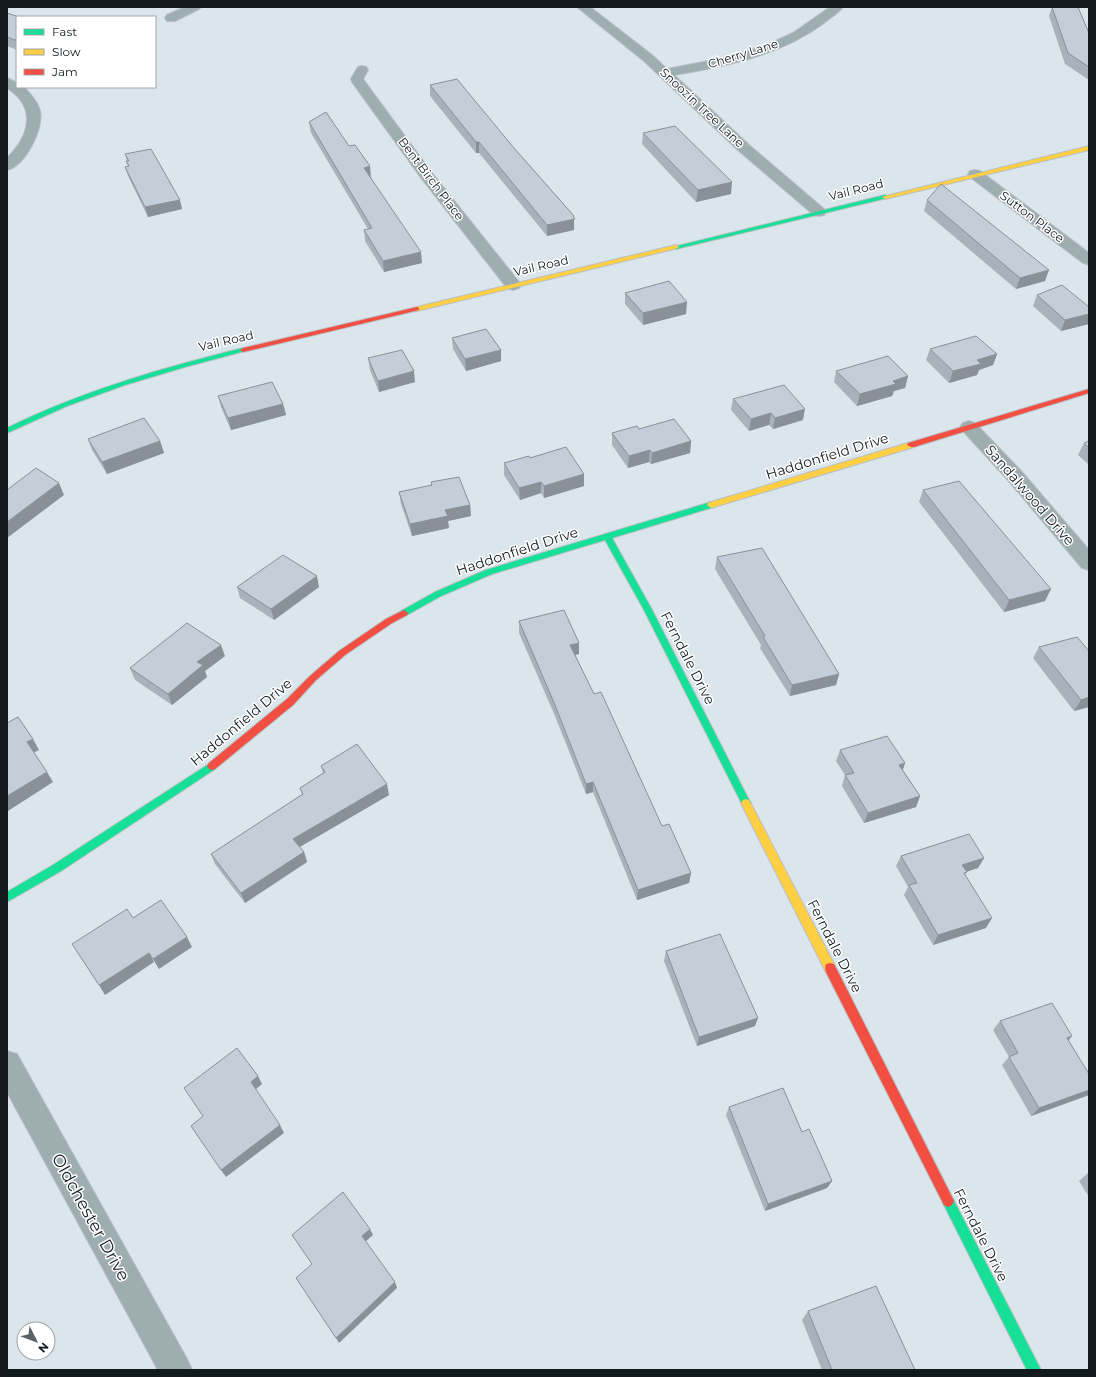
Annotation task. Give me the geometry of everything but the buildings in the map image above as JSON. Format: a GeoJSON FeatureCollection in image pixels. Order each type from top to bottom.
{"type":"FeatureCollection","features":[{"type":"Feature","properties":{"kind":"street"},"geometry":{"type":"LineString","coordinates":[[171,18],[195,7]]}},
{"type":"Feature","properties":{"kind":"street","name":"Snoozin Tree Lane"},"geometry":{"type":"LineString","coordinates":[[583,7],[648,58],[744,148],[819,212]]}},
{"type":"Feature","properties":{"kind":"street","name":"Cherry Lane"},"geometry":{"type":"LineString","coordinates":[[664,73],[708,65],[758,52],[796,36],[837,7]]}},
{"type":"Feature","properties":{"kind":"street","name":"Bent Birch Place"},"geometry":{"type":"LineString","coordinates":[[362,70],[357,79],[427,176],[513,285]]}},
{"type":"Feature","properties":{"kind":"street"},"geometry":{"type":"LineString","coordinates":[[7,82],[16,87]]}},
{"type":"Feature","properties":{"kind":"street"},"geometry":{"type":"LineString","coordinates":[[7,166],[23,148],[31,134],[34,122],[34,111],[29,100],[18,88]]}},
{"type":"Feature","properties":{"kind":"street","name":"Vail Road"},"geometry":{"type":"LineString","coordinates":[[7,431],[68,401],[116,383],[165,368],[1089,148]]}},
{"type":"Feature","properties":{"kind":"street","name":"Sutton Place"},"geometry":{"type":"LineString","coordinates":[[975,174],[1089,260]]}},
{"type":"Feature","properties":{"kind":"street","name":"Haddonfield Drive"},"geometry":{"type":"LineString","coordinates":[[7,897],[57,868],[206,772],[290,702],[313,678],[342,653],[389,621],[438,594],[489,572],[1089,391]]}},
{"type":"Feature","properties":{"kind":"street","name":"Sandalwood Drive"},"geometry":{"type":"LineString","coordinates":[[969,427],[1015,476],[1089,562]]}},
{"type":"Feature","properties":{"kind":"street","name":"Ferndale Drive"},"geometry":{"type":"LineString","coordinates":[[608,537],[651,616],[1034,1370]]}},
{"type":"Feature","properties":{"kind":"street","name":"Oldchester Drive"},"geometry":{"type":"LineString","coordinates":[[7,1064],[176,1370]]}},
{"type":"Feature","properties":{"kind":"traffic: fast"},"geometry":{"type":"LineString","coordinates":[[676,247],[885,197]]}},
{"type":"Feature","properties":{"kind":"traffic: fast"},"geometry":{"type":"LineString","coordinates":[[7,431],[64,404],[93,393],[182,365],[243,350]]}},
{"type":"Feature","properties":{"kind":"traffic: fast"},"geometry":{"type":"LineString","coordinates":[[404,613],[438,594],[489,572],[711,505]]}},
{"type":"Feature","properties":{"kind":"traffic: fast"},"geometry":{"type":"LineString","coordinates":[[608,537],[647,608],[746,803]]}},
{"type":"Feature","properties":{"kind":"traffic: fast"},"geometry":{"type":"LineString","coordinates":[[7,897],[57,868],[212,766]]}},
{"type":"Feature","properties":{"kind":"traffic: fast"},"geometry":{"type":"LineString","coordinates":[[948,1201],[1034,1370]]}},
{"type":"Feature","properties":{"kind":"traffic: slow"},"geometry":{"type":"LineString","coordinates":[[885,197],[1089,148]]}},
{"type":"Feature","properties":{"kind":"traffic: slow"},"geometry":{"type":"LineString","coordinates":[[417,309],[676,247]]}},
{"type":"Feature","properties":{"kind":"traffic: slow"},"geometry":{"type":"LineString","coordinates":[[711,505],[911,445]]}},
{"type":"Feature","properties":{"kind":"traffic: slow"},"geometry":{"type":"LineString","coordinates":[[746,803],[830,968]]}},
{"type":"Feature","properties":{"kind":"traffic: jam"},"geometry":{"type":"LineString","coordinates":[[243,350],[417,309]]}},
{"type":"Feature","properties":{"kind":"traffic: jam"},"geometry":{"type":"LineString","coordinates":[[911,445],[1089,391]]}},
{"type":"Feature","properties":{"kind":"traffic: jam"},"geometry":{"type":"LineString","coordinates":[[212,766],[290,702],[313,678],[342,653],[389,621],[404,613]]}},
{"type":"Feature","properties":{"kind":"traffic: jam"},"geometry":{"type":"LineString","coordinates":[[830,968],[948,1201]]}}]}
